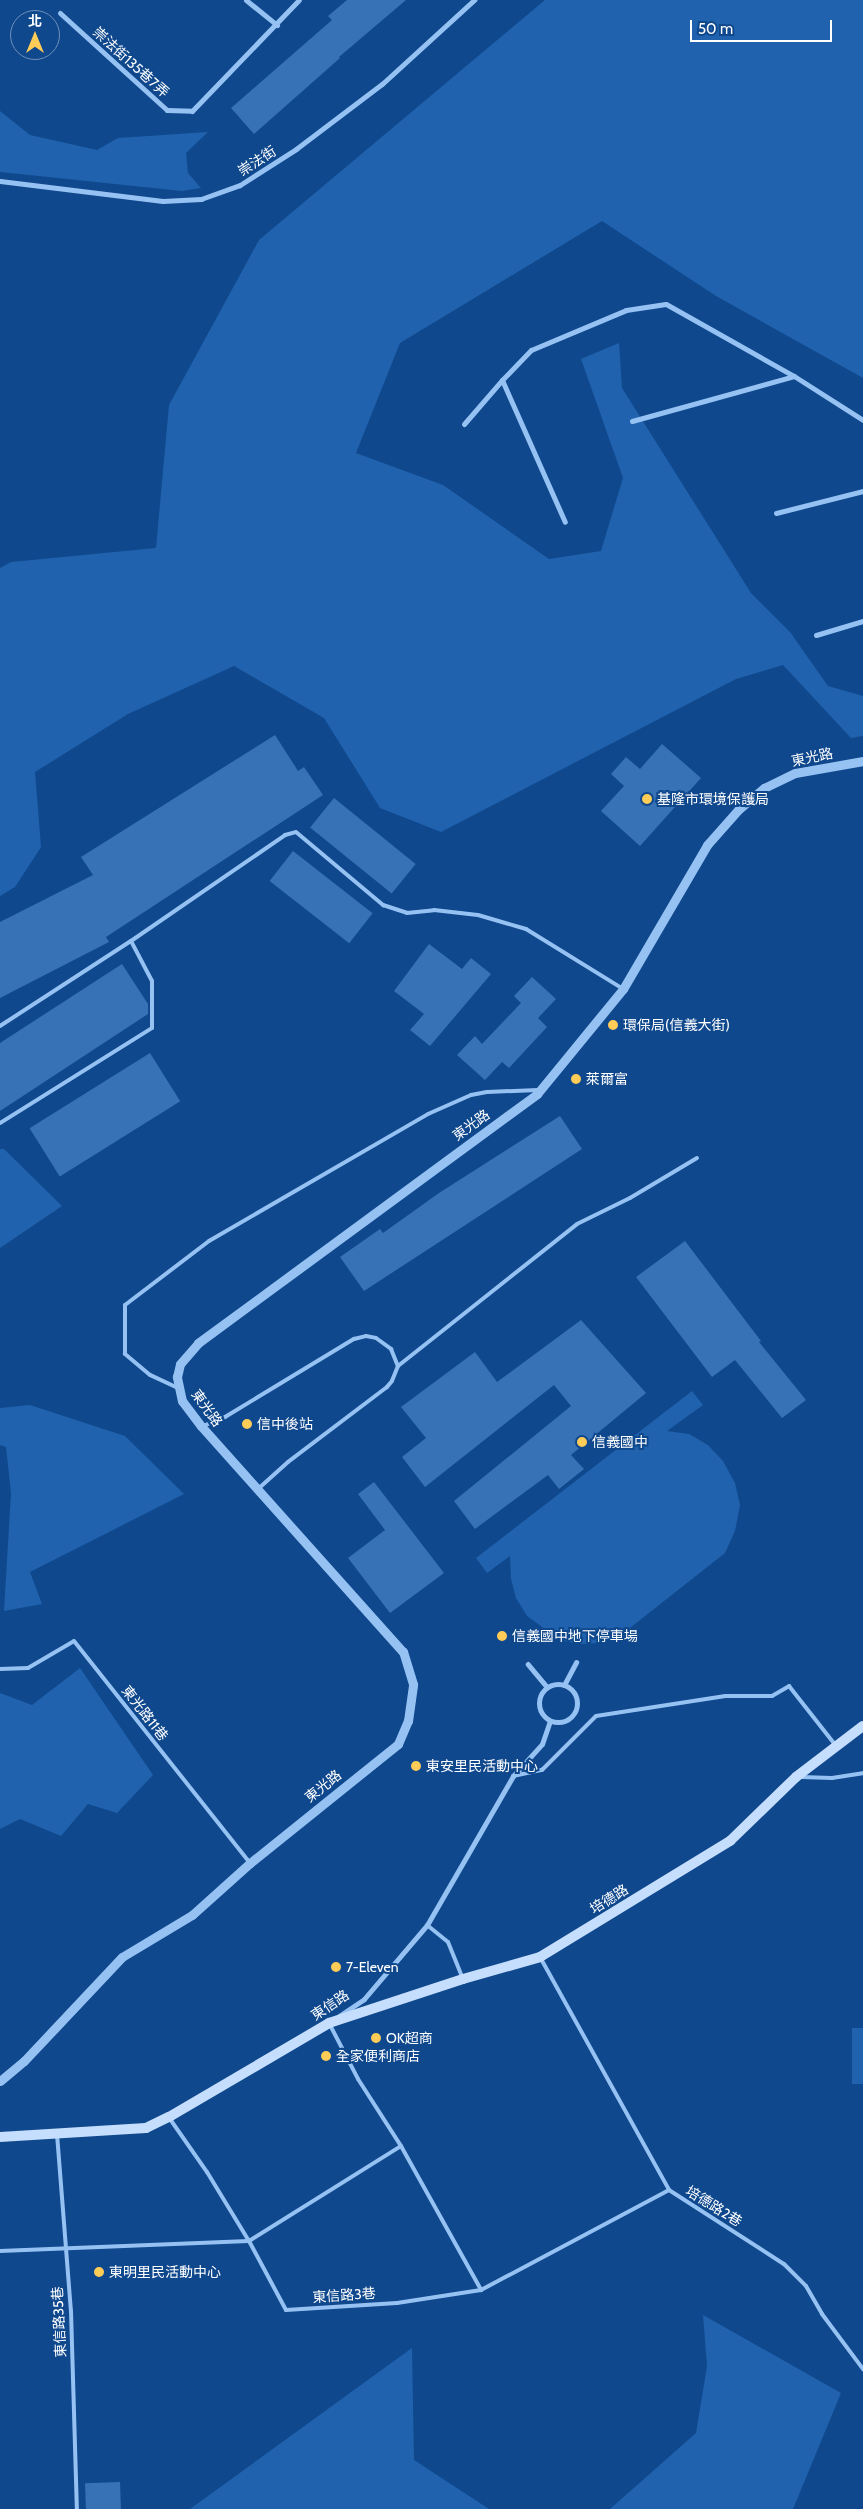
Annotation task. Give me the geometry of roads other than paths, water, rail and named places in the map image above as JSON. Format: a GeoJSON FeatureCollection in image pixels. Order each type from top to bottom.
{"type":"FeatureCollection","features":[{"type":"Feature","properties":{"kind":"main road","name":"培德路"},"geometry":{"type":"LineString","coordinates":[[329,2024],[463,1979],[540,1957],[730,1841],[796,1776],[863,1726]]}},
{"type":"Feature","properties":{"kind":"main road","name":"東信路"},"geometry":{"type":"LineString","coordinates":[[0,2137],[146,2128],[170,2117],[329,2024]]}},
{"type":"Feature","properties":{"kind":"street"},"geometry":{"type":"LineString","coordinates":[[246,0],[277,25]]}},
{"type":"Feature","properties":{"kind":"street","name":"崇法街135巷7弄"},"geometry":{"type":"LineString","coordinates":[[60,13],[167,110],[192,111],[277,25],[299,0]]}},
{"type":"Feature","properties":{"kind":"street","name":"崇法街"},"geometry":{"type":"LineString","coordinates":[[0,181],[162,201],[201,199],[240,186],[296,149],[382,84],[474,0]]}},
{"type":"Feature","properties":{"kind":"street"},"geometry":{"type":"LineString","coordinates":[[464,424],[531,350],[626,310],[666,304],[794,376],[863,420]]}},
{"type":"Feature","properties":{"kind":"street"},"geometry":{"type":"LineString","coordinates":[[632,421],[794,376]]}},
{"type":"Feature","properties":{"kind":"street"},"geometry":{"type":"LineString","coordinates":[[502,380],[565,522]]}},
{"type":"Feature","properties":{"kind":"street"},"geometry":{"type":"LineString","coordinates":[[776,513],[863,491]]}},
{"type":"Feature","properties":{"kind":"street"},"geometry":{"type":"LineString","coordinates":[[816,634],[863,622]]}},
{"type":"Feature","properties":{"kind":"street","name":"東光路"},"geometry":{"type":"LineString","coordinates":[[0,2081],[24,2061],[122,1957],[192,1915],[250,1863],[398,1744],[410,1712],[413,1684],[403,1652],[201,1426],[182,1401],[177,1377],[180,1364],[198,1343],[540,1090],[623,989],[707,845],[739,809],[764,788],[795,773],[863,761]]}},
{"type":"Feature","properties":{"kind":"street"},"geometry":{"type":"LineString","coordinates":[[564,1685],[576,1662]]}},
{"type":"Feature","properties":{"kind":"street"},"geometry":{"type":"LineString","coordinates":[[528,1664],[547,1687]]}},
{"type":"Feature","properties":{"kind":"street"},"geometry":{"type":"LineString","coordinates":[[559,1684],[564,1685],[570,1688],[576,1698],[575,1710],[568,1720],[550,1721],[541,1713],[538,1702],[547,1687],[559,1684]]}},
{"type":"Feature","properties":{"kind":"street","name":"東信路"},"geometry":{"type":"LineString","coordinates":[[329,2024],[364,1998],[427,1925],[513,1776],[542,1744],[550,1721]]}},
{"type":"Feature","properties":{"kind":"lane"},"geometry":{"type":"LineString","coordinates":[[0,1026],[131,941],[286,835],[296,832],[382,905],[407,912],[434,910],[478,915],[526,929],[623,989]]}},
{"type":"Feature","properties":{"kind":"lane"},"geometry":{"type":"LineString","coordinates":[[0,1123],[152,1028],[152,982],[131,941]]}},
{"type":"Feature","properties":{"kind":"lane"},"geometry":{"type":"LineString","coordinates":[[178,1388],[150,1376],[125,1354],[125,1305],[209,1241],[428,1114],[471,1095],[487,1092],[540,1090]]}},
{"type":"Feature","properties":{"kind":"lane"},"geometry":{"type":"LineString","coordinates":[[258,1489],[288,1462],[386,1387],[392,1381],[398,1366],[577,1224],[630,1198],[698,1158]]}},
{"type":"Feature","properties":{"kind":"lane"},"geometry":{"type":"LineString","coordinates":[[201,1426],[225,1417],[354,1339],[366,1336],[376,1338],[391,1349],[398,1366]]}},
{"type":"Feature","properties":{"kind":"lane","name":"東光路11巷"},"geometry":{"type":"LineString","coordinates":[[0,1669],[28,1668],[74,1641],[250,1863]]}},
{"type":"Feature","properties":{"kind":"lane"},"geometry":{"type":"LineString","coordinates":[[513,1776],[542,1770],[596,1716],[725,1696],[772,1696],[789,1686],[837,1747]]}},
{"type":"Feature","properties":{"kind":"lane"},"geometry":{"type":"LineString","coordinates":[[796,1776],[832,1778],[863,1773]]}},
{"type":"Feature","properties":{"kind":"lane"},"geometry":{"type":"LineString","coordinates":[[427,1925],[448,1942],[463,1979]]}},
{"type":"Feature","properties":{"kind":"lane","name":"培德路2巷"},"geometry":{"type":"LineString","coordinates":[[540,1957],[669,2190],[784,2264],[806,2286],[822,2314],[863,2369]]}},
{"type":"Feature","properties":{"kind":"lane"},"geometry":{"type":"LineString","coordinates":[[329,2024],[358,2080],[401,2146],[481,2290]]}},
{"type":"Feature","properties":{"kind":"lane","name":"東信路3巷"},"geometry":{"type":"LineString","coordinates":[[170,2117],[207,2172],[249,2241],[286,2310],[397,2303],[481,2290],[669,2190]]}},
{"type":"Feature","properties":{"kind":"lane","name":"東信路35巷"},"geometry":{"type":"LineString","coordinates":[[57,2134],[71,2311],[77,2509]]}},
{"type":"Feature","properties":{"kind":"lane"},"geometry":{"type":"LineString","coordinates":[[0,2251],[249,2241],[401,2146]]}},
{"type":"Feature","properties":{"kind":"place","name":"基隆市環境保護局"},"geometry":{"type":"Point","coordinates":[647,799]}},
{"type":"Feature","properties":{"kind":"place","name":"環保局(信義大街)"},"geometry":{"type":"Point","coordinates":[613,1025]}},
{"type":"Feature","properties":{"kind":"place","name":"萊爾富"},"geometry":{"type":"Point","coordinates":[576,1079]}},
{"type":"Feature","properties":{"kind":"place","name":"信中後站"},"geometry":{"type":"Point","coordinates":[247,1424]}},
{"type":"Feature","properties":{"kind":"place","name":"信義國中"},"geometry":{"type":"Point","coordinates":[582,1442]}},
{"type":"Feature","properties":{"kind":"place","name":"信義國中地下停車場"},"geometry":{"type":"Point","coordinates":[502,1636]}},
{"type":"Feature","properties":{"kind":"place","name":"東安里民活動中心"},"geometry":{"type":"Point","coordinates":[416,1766]}},
{"type":"Feature","properties":{"kind":"place","name":"7-Eleven"},"geometry":{"type":"Point","coordinates":[336,1967]}},
{"type":"Feature","properties":{"kind":"place","name":"OK超商"},"geometry":{"type":"Point","coordinates":[376,2038]}},
{"type":"Feature","properties":{"kind":"place","name":"全家便利商店"},"geometry":{"type":"Point","coordinates":[326,2056]}},
{"type":"Feature","properties":{"kind":"place","name":"東明里民活動中心"},"geometry":{"type":"Point","coordinates":[99,2272]}}]}
